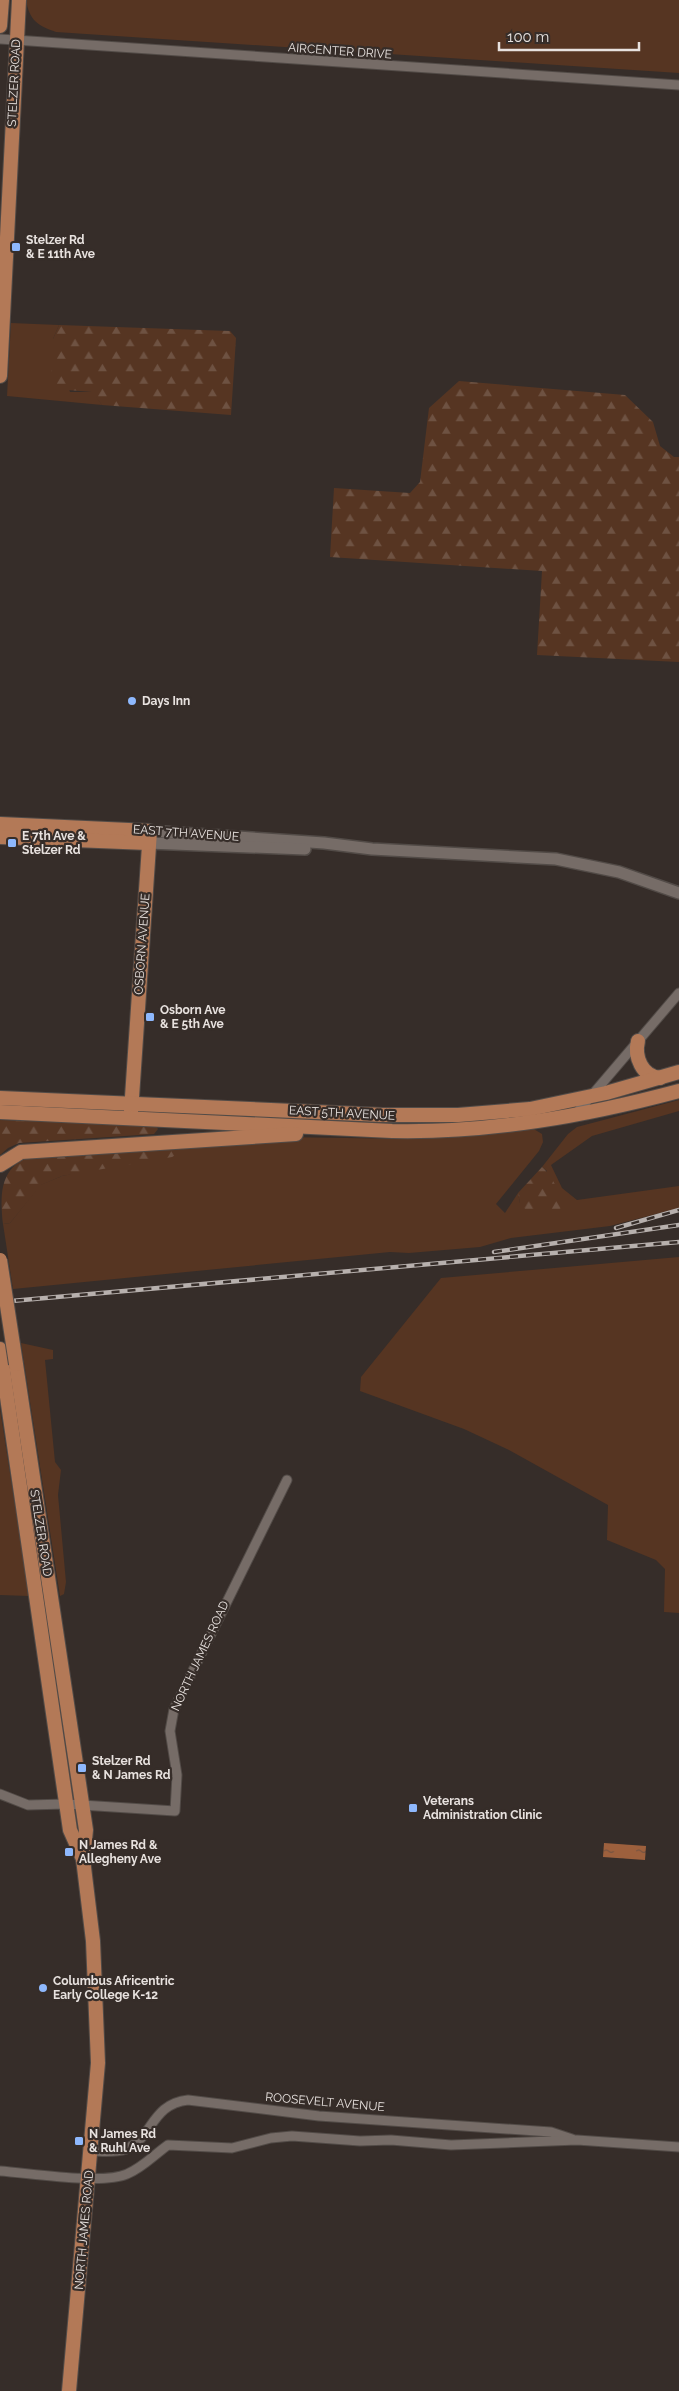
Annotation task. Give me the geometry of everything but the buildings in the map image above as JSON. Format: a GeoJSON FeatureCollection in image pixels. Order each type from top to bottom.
{"type":"FeatureCollection","features":[{"type":"Feature","properties":{"kind":"main road","name":"STELZER ROAD"},"geometry":{"type":"LineString","coordinates":[[0,26],[2,0]]}},
{"type":"Feature","properties":{"kind":"main road"},"geometry":{"type":"LineString","coordinates":[[10,0],[10,24],[17,40]]}},
{"type":"Feature","properties":{"kind":"main road","name":"STELZER ROAD"},"geometry":{"type":"LineString","coordinates":[[0,376],[4,235],[19,0]]}},
{"type":"Feature","properties":{"kind":"main road","name":"EAST 7TH AVENUE"},"geometry":{"type":"LineString","coordinates":[[0,823],[149,837]]}},
{"type":"Feature","properties":{"kind":"main road","name":"EAST 7TH AVENUE"},"geometry":{"type":"LineString","coordinates":[[0,836],[149,837]]}},
{"type":"Feature","properties":{"kind":"main road","name":"OSBORN AVENUE"},"geometry":{"type":"LineString","coordinates":[[130,1118],[149,837]]}},
{"type":"Feature","properties":{"kind":"main road"},"geometry":{"type":"LineString","coordinates":[[638,1041],[637,1056],[642,1065],[650,1075],[660,1078]]}},
{"type":"Feature","properties":{"kind":"main road","name":"EAST 5TH AVENUE"},"geometry":{"type":"LineString","coordinates":[[0,1098],[458,1116],[530,1109],[591,1096],[679,1072]]}},
{"type":"Feature","properties":{"kind":"main road","name":"EAST 5TH AVENUE"},"geometry":{"type":"LineString","coordinates":[[0,1112],[392,1130],[481,1128],[526,1124],[575,1116],[679,1090]]}},
{"type":"Feature","properties":{"kind":"main road"},"geometry":{"type":"LineString","coordinates":[[0,1165],[13,1155],[21,1152],[276,1134],[392,1130]]}},
{"type":"Feature","properties":{"kind":"main road","name":"STELZER ROAD"},"geometry":{"type":"LineString","coordinates":[[0,1260],[9,1365],[66,1804]]}},
{"type":"Feature","properties":{"kind":"main road","name":"STELZER ROAD"},"geometry":{"type":"LineString","coordinates":[[0,1349],[9,1365],[82,1805]]}},
{"type":"Feature","properties":{"kind":"main road","name":"NORTH JAMES ROAD"},"geometry":{"type":"LineString","coordinates":[[66,1804],[72,1838],[84,1859]]}},
{"type":"Feature","properties":{"kind":"main road","name":"NORTH JAMES ROAD"},"geometry":{"type":"LineString","coordinates":[[69,2391],[91,2151],[98,2032],[92,1927],[84,1859],[86,1839],[82,1805]]}},
{"type":"Feature","properties":{"kind":"street","name":"AIRCENTER DRIVE"},"geometry":{"type":"LineString","coordinates":[[0,39],[400,68],[679,85]]}},
{"type":"Feature","properties":{"kind":"street","name":"EAST 7TH AVENUE"},"geometry":{"type":"LineString","coordinates":[[149,837],[316,849],[372,849],[556,859],[619,872],[679,892]]}},
{"type":"Feature","properties":{"kind":"street"},"geometry":{"type":"LineString","coordinates":[[575,1116],[679,993]]}},
{"type":"Feature","properties":{"kind":"street","name":"NORTH JAMES ROAD"},"geometry":{"type":"LineString","coordinates":[[66,1804],[175,1811],[177,1776],[170,1731],[174,1709],[287,1480]]}},
{"type":"Feature","properties":{"kind":"street"},"geometry":{"type":"LineString","coordinates":[[0,1794],[28,1805],[66,1804]]}},
{"type":"Feature","properties":{"kind":"street","name":"ROOSEVELT AVENUE"},"geometry":{"type":"LineString","coordinates":[[91,2151],[126,2149],[136,2142],[167,2106],[188,2100],[319,2116],[551,2132],[577,2140]]}},
{"type":"Feature","properties":{"kind":"street","name":"ROOSEVELT AVENUE"},"geometry":{"type":"LineString","coordinates":[[0,2171],[88,2179],[114,2179],[138,2169],[168,2144],[232,2148],[271,2138],[292,2136],[451,2144],[545,2143],[577,2140],[679,2147]]}},
{"type":"Feature","properties":{"kind":"green space"},"geometry":{"type":"Polygon","coordinates":[[[26,0],[679,0],[679,73],[56,32],[39,25],[35,21],[29,13],[26,0]]]}},
{"type":"Feature","properties":{"kind":"green space"},"geometry":{"type":"Polygon","coordinates":[[[11,323],[59,325],[53,339],[70,392],[93,392],[102,405],[7,396],[11,323]]]}},
{"type":"Feature","properties":{"kind":"green space"},"geometry":{"type":"Polygon","coordinates":[[[59,325],[230,331],[236,338],[231,415],[102,405],[92,392],[55,389],[51,385],[53,339],[59,325]]]}},
{"type":"Feature","properties":{"kind":"green space"},"geometry":{"type":"Polygon","coordinates":[[[459,381],[625,395],[653,422],[660,446],[674,457],[679,457],[679,662],[537,655],[542,571],[330,557],[334,488],[410,493],[420,482],[429,408],[459,381]]]}},
{"type":"Feature","properties":{"kind":"green space"},"geometry":{"type":"Polygon","coordinates":[[[679,1100],[679,1111],[592,1136],[551,1165],[562,1188],[577,1200],[679,1186],[679,1208],[610,1226],[511,1238],[480,1247],[409,1253],[390,1252],[13,1289],[3,1224],[10,1223],[40,1185],[62,1176],[183,1148],[280,1137],[411,1139],[532,1128],[542,1134],[543,1142],[539,1151],[496,1204],[505,1213],[518,1193],[520,1203],[547,1171],[542,1167],[568,1134],[577,1127],[679,1100]]]}},
{"type":"Feature","properties":{"kind":"green space"},"geometry":{"type":"Polygon","coordinates":[[[0,1120],[155,1125],[158,1129],[154,1134],[19,1143],[8,1148],[0,1155],[0,1120]]]}},
{"type":"Feature","properties":{"kind":"green space"},"geometry":{"type":"Polygon","coordinates":[[[183,1148],[181,1152],[172,1157],[62,1176],[41,1185],[10,1223],[3,1224],[3,1186],[10,1171],[24,1159],[183,1148]]]}},
{"type":"Feature","properties":{"kind":"green space"},"geometry":{"type":"Polygon","coordinates":[[[542,1167],[552,1179],[561,1196],[562,1205],[559,1212],[549,1213],[525,1209],[520,1203],[518,1193],[542,1167]]]}},
{"type":"Feature","properties":{"kind":"green space"},"geometry":{"type":"Polygon","coordinates":[[[679,1257],[679,1613],[664,1612],[665,1569],[656,1560],[607,1540],[608,1505],[509,1450],[464,1429],[360,1391],[361,1377],[441,1278],[679,1257]]]}},
{"type":"Feature","properties":{"kind":"green space"},"geometry":{"type":"Polygon","coordinates":[[[21,1343],[53,1350],[53,1359],[45,1360],[55,1462],[61,1470],[58,1495],[66,1582],[64,1594],[60,1596],[21,1343]]]}},
{"type":"Feature","properties":{"kind":"green space"},"geometry":{"type":"Polygon","coordinates":[[[0,1409],[29,1596],[0,1595],[0,1409]]]}},
{"type":"Feature","properties":{"kind":"water"},"geometry":{"type":"Polygon","coordinates":[[[604,1843],[646,1846],[645,1860],[603,1857],[604,1843]]]}},
{"type":"Feature","properties":{"kind":"railway"},"geometry":{"type":"LineString","coordinates":[[616,1228],[679,1210]]}},
{"type":"Feature","properties":{"kind":"railway"},"geometry":{"type":"LineString","coordinates":[[494,1252],[679,1225]]}},
{"type":"Feature","properties":{"kind":"railway"},"geometry":{"type":"LineString","coordinates":[[0,1302],[679,1242]]}},
{"type":"Feature","properties":{"kind":"place","name":"Stelzer Rd & E 11th Ave"},"geometry":{"type":"Point","coordinates":[16,247]}},
{"type":"Feature","properties":{"kind":"place","name":"Days Inn"},"geometry":{"type":"Point","coordinates":[132,701]}},
{"type":"Feature","properties":{"kind":"place","name":"E 7th Ave & Stelzer Rd"},"geometry":{"type":"Point","coordinates":[12,843]}},
{"type":"Feature","properties":{"kind":"place","name":"Osborn Ave & E 5th Ave"},"geometry":{"type":"Point","coordinates":[150,1017]}},
{"type":"Feature","properties":{"kind":"place","name":"Stelzer Rd & N James Rd"},"geometry":{"type":"Point","coordinates":[82,1768]}},
{"type":"Feature","properties":{"kind":"place","name":"Veterans Administration Clinic"},"geometry":{"type":"Point","coordinates":[413,1808]}},
{"type":"Feature","properties":{"kind":"place","name":"N James Rd & Allegheny Ave"},"geometry":{"type":"Point","coordinates":[69,1852]}},
{"type":"Feature","properties":{"kind":"place","name":"Columbus Africentric Early College K-12"},"geometry":{"type":"Point","coordinates":[43,1988]}},
{"type":"Feature","properties":{"kind":"place","name":"N James Rd & Ruhl Ave"},"geometry":{"type":"Point","coordinates":[79,2141]}}]}
